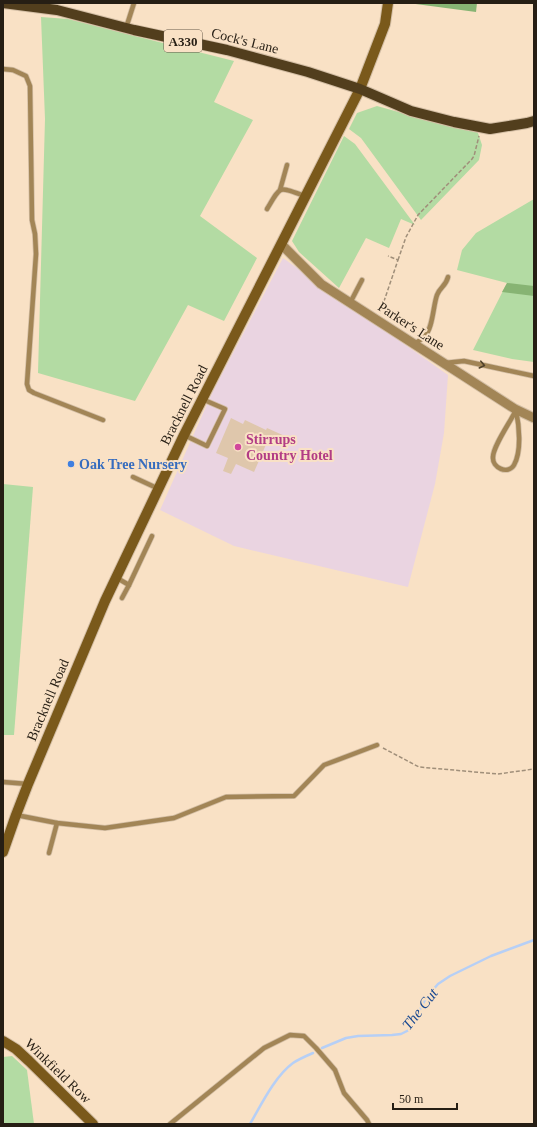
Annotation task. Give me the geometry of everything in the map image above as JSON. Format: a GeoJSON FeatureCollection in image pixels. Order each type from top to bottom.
{"type":"FeatureCollection","features":[{"type":"Feature","properties":{"kind":"main road","name":"Cock's Lane"},"geometry":{"type":"LineString","coordinates":[[3,3],[57,10],[126,28],[227,50],[308,72],[360,89]]}},
{"type":"Feature","properties":{"kind":"main road","name":"Bracknell Road"},"geometry":{"type":"LineString","coordinates":[[3,852],[28,784],[105,602],[184,435],[282,246],[305,196],[360,89],[385,24],[388,3]]}},
{"type":"Feature","properties":{"kind":"main road","name":"A330"},"geometry":{"type":"LineString","coordinates":[[360,89],[411,111],[490,129],[534,121]]}},
{"type":"Feature","properties":{"kind":"main road","name":"Winkfield Row"},"geometry":{"type":"LineString","coordinates":[[3,1041],[16,1049],[93,1124]]}},
{"type":"Feature","properties":{"kind":"street","name":"Parker's Lane"},"geometry":{"type":"LineString","coordinates":[[282,246],[321,284],[516,410],[534,418]]}},
{"type":"Feature","properties":{"kind":"lane"},"geometry":{"type":"LineString","coordinates":[[126,28],[134,3]]}},
{"type":"Feature","properties":{"kind":"lane"},"geometry":{"type":"LineString","coordinates":[[3,69],[13,70],[26,76],[30,86],[32,220],[35,234],[36,254],[27,384],[29,390],[34,393],[103,420]]}},
{"type":"Feature","properties":{"kind":"lane"},"geometry":{"type":"LineString","coordinates":[[267,209],[280,190],[287,165]]}},
{"type":"Feature","properties":{"kind":"lane"},"geometry":{"type":"LineString","coordinates":[[280,190],[284,188],[305,196]]}},
{"type":"Feature","properties":{"kind":"lane"},"geometry":{"type":"LineString","coordinates":[[414,344],[425,336],[430,326],[437,295],[439,290],[446,284],[448,277]]}},
{"type":"Feature","properties":{"kind":"lane"},"geometry":{"type":"LineString","coordinates":[[350,303],[362,280]]}},
{"type":"Feature","properties":{"kind":"lane"},"geometry":{"type":"LineString","coordinates":[[444,363],[464,361],[534,376]]}},
{"type":"Feature","properties":{"kind":"lane"},"geometry":{"type":"LineString","coordinates":[[184,435],[207,446],[225,408],[202,399]]}},
{"type":"Feature","properties":{"kind":"lane"},"geometry":{"type":"LineString","coordinates":[[516,410],[519,443],[517,454],[513,466],[510,469],[505,470],[496,465],[493,458],[495,448],[516,410]]}},
{"type":"Feature","properties":{"kind":"lane"},"geometry":{"type":"LineString","coordinates":[[133,477],[159,489]]}},
{"type":"Feature","properties":{"kind":"lane"},"geometry":{"type":"LineString","coordinates":[[122,598],[152,536]]}},
{"type":"Feature","properties":{"kind":"lane"},"geometry":{"type":"LineString","coordinates":[[117,578],[129,585]]}},
{"type":"Feature","properties":{"kind":"lane"},"geometry":{"type":"LineString","coordinates":[[16,815],[57,823],[105,828],[174,818],[226,797],[294,796],[324,765],[377,745]]}},
{"type":"Feature","properties":{"kind":"lane"},"geometry":{"type":"LineString","coordinates":[[3,782],[28,784]]}},
{"type":"Feature","properties":{"kind":"lane"},"geometry":{"type":"LineString","coordinates":[[49,853],[57,823]]}},
{"type":"Feature","properties":{"kind":"lane"},"geometry":{"type":"LineString","coordinates":[[170,1124],[264,1048],[290,1035],[304,1036],[316,1048],[335,1070],[344,1093],[369,1124]]}},
{"type":"Feature","properties":{"kind":"path"},"geometry":{"type":"LineString","coordinates":[[378,320],[406,237],[418,215],[472,160],[477,147],[481,127]]}},
{"type":"Feature","properties":{"kind":"path"},"geometry":{"type":"LineString","coordinates":[[388,256],[398,260]]}},
{"type":"Feature","properties":{"kind":"path"},"geometry":{"type":"LineString","coordinates":[[377,745],[419,767],[498,774],[534,769]]}},
{"type":"Feature","properties":{"kind":"shaded area"},"geometry":{"type":"Polygon","coordinates":[[[283,258],[448,375],[444,433],[435,484],[408,587],[234,546],[160,510],[213,391],[283,258]]]}},
{"type":"Feature","properties":{"kind":"green space"},"geometry":{"type":"Polygon","coordinates":[[[408,3],[477,3],[476,12],[408,3]]]}},
{"type":"Feature","properties":{"kind":"green space"},"geometry":{"type":"Polygon","coordinates":[[[41,17],[68,19],[234,61],[214,102],[253,120],[200,216],[257,258],[224,321],[188,305],[135,401],[38,373],[45,119],[41,17]]]}},
{"type":"Feature","properties":{"kind":"green space"},"geometry":{"type":"Polygon","coordinates":[[[377,106],[456,128],[477,130],[482,145],[479,160],[421,220],[361,138],[349,129],[357,113],[377,106]]]}},
{"type":"Feature","properties":{"kind":"green space"},"geometry":{"type":"Polygon","coordinates":[[[344,136],[355,144],[415,225],[401,219],[389,248],[366,238],[339,288],[299,252],[292,241],[344,136]]]}},
{"type":"Feature","properties":{"kind":"green space"},"geometry":{"type":"Polygon","coordinates":[[[534,199],[534,362],[512,359],[473,350],[507,283],[457,270],[462,250],[476,233],[534,199]]]}},
{"type":"Feature","properties":{"kind":"green space"},"geometry":{"type":"Polygon","coordinates":[[[507,283],[534,286],[534,296],[502,292],[507,283]]]}},
{"type":"Feature","properties":{"kind":"green space"},"geometry":{"type":"Polygon","coordinates":[[[3,484],[33,487],[14,735],[3,735],[3,484]]]}},
{"type":"Feature","properties":{"kind":"green space"},"geometry":{"type":"Polygon","coordinates":[[[12,1056],[27,1070],[34,1124],[3,1124],[3,1057],[12,1056]]]}},
{"type":"Feature","properties":{"kind":"building","name":"Stirrups Country Hotel"},"geometry":{"type":"Polygon","coordinates":[[[231,418],[243,424],[245,420],[266,430],[267,428],[287,437],[283,446],[268,440],[254,472],[236,464],[231,474],[223,471],[228,458],[216,453],[231,418]]]}},
{"type":"Feature","properties":{"kind":"waterway","name":"The Cut"},"geometry":{"type":"LineString","coordinates":[[322,1048],[346,1038],[401,1034],[409,1030],[426,998],[438,984],[450,976],[491,956],[534,940]]}},
{"type":"Feature","properties":{"kind":"waterway","name":"The Cut"},"geometry":{"type":"LineString","coordinates":[[250,1124],[280,1075],[293,1063],[313,1053]]}},
{"type":"Feature","properties":{"kind":"place","name":"Stirrups Country Hotel"},"geometry":{"type":"Point","coordinates":[238,447]}},
{"type":"Feature","properties":{"kind":"place","name":"Oak Tree Nursery"},"geometry":{"type":"Point","coordinates":[71,464]}}]}
